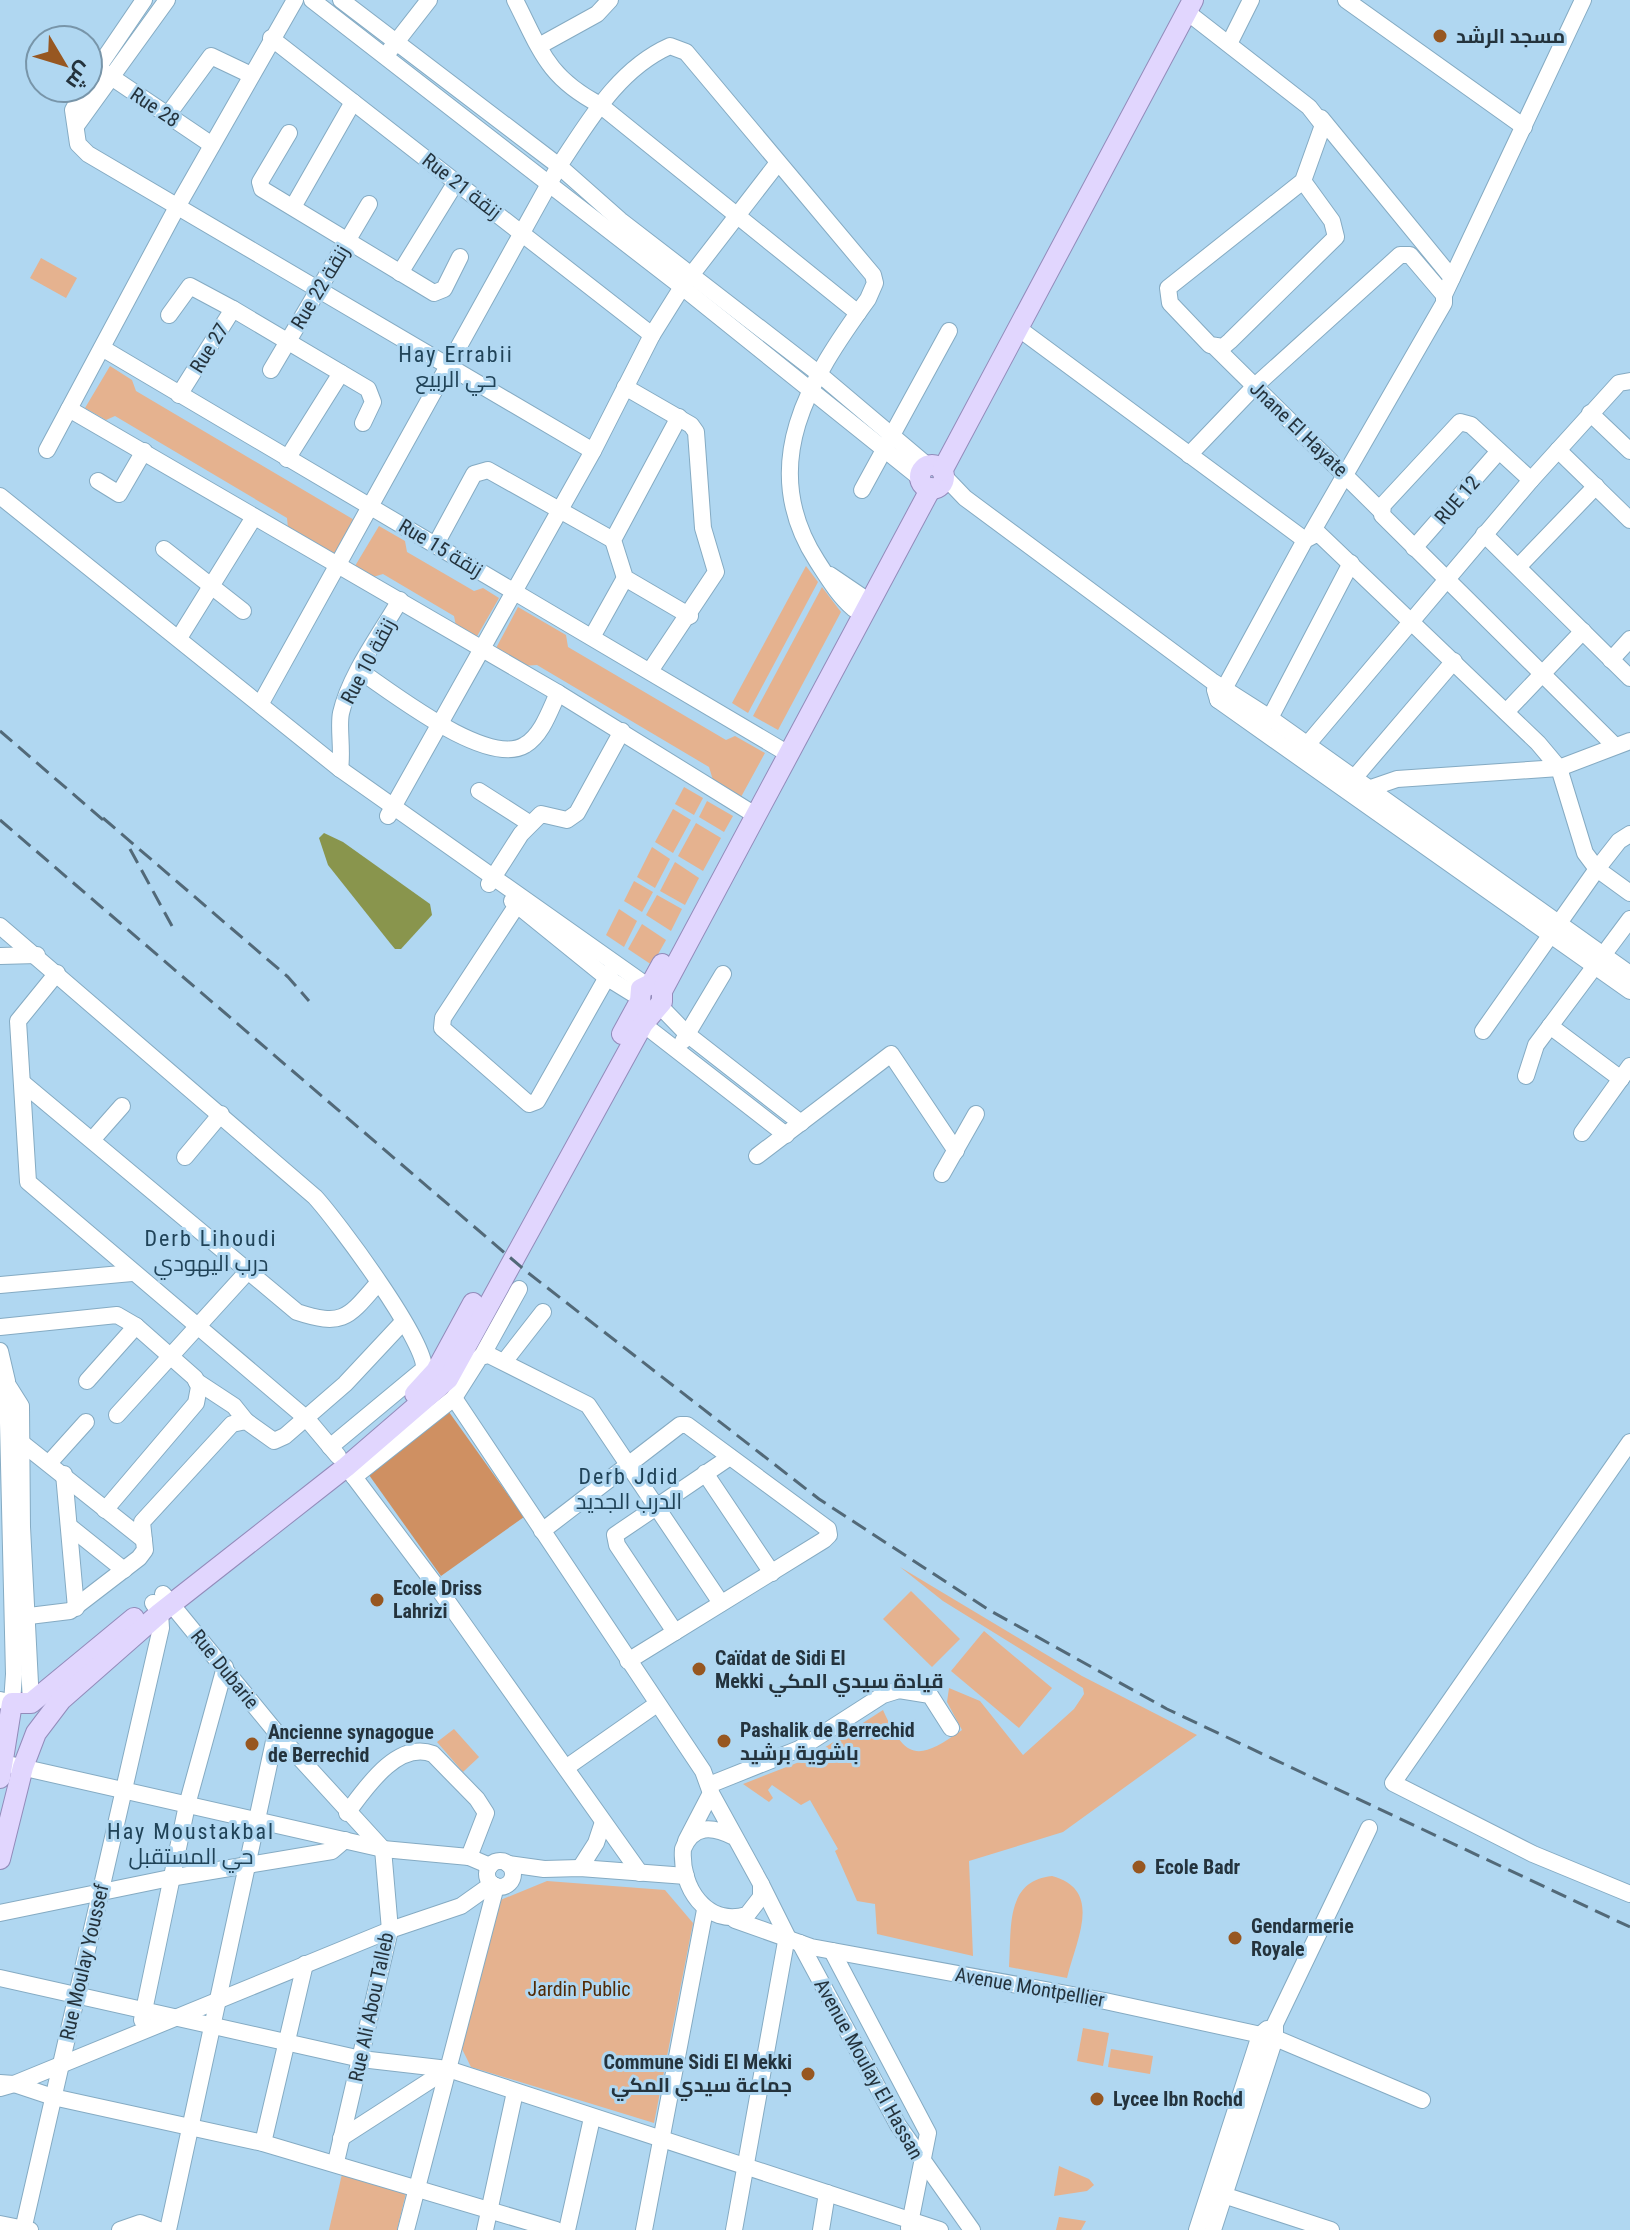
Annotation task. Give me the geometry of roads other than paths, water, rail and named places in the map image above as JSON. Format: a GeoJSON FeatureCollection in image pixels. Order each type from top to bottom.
{"type":"FeatureCollection","features":[{"type":"Feature","properties":{"kind":"main road"},"geometry":{"type":"LineString","coordinates":[[0,1859],[9,1769],[3,1733],[14,1702],[57,1681],[162,1604],[448,1379],[857,603],[1018,328],[1186,4]]}},
{"type":"Feature","properties":{"kind":"main road"},"geometry":{"type":"LineString","coordinates":[[649,999],[1186,4]]}},
{"type":"Feature","properties":{"kind":"main road"},"geometry":{"type":"LineString","coordinates":[[9,1769],[61,1700],[162,1604]]}},
{"type":"Feature","properties":{"kind":"main road"},"geometry":{"type":"LineString","coordinates":[[31,1677],[57,1681]]}},
{"type":"Feature","properties":{"kind":"main road"},"geometry":{"type":"LineString","coordinates":[[14,1702],[36,1733]]}},
{"type":"Feature","properties":{"kind":"main road"},"geometry":{"type":"LineString","coordinates":[[3,1733],[36,1733]]}},
{"type":"Feature","properties":{"kind":"street"},"geometry":{"type":"LineString","coordinates":[[104,59],[144,0]]}},
{"type":"Feature","properties":{"kind":"street"},"geometry":{"type":"LineString","coordinates":[[76,126],[167,0]]}},
{"type":"Feature","properties":{"kind":"street"},"geometry":{"type":"LineString","coordinates":[[47,450],[177,207],[295,0]]}},
{"type":"Feature","properties":{"kind":"street"},"geometry":{"type":"LineString","coordinates":[[312,0],[548,184],[818,373],[888,441],[932,477],[965,498],[1302,751],[1555,929]]}},
{"type":"Feature","properties":{"kind":"street"},"geometry":{"type":"LineString","coordinates":[[341,0],[559,166],[809,388],[888,441]]}},
{"type":"Feature","properties":{"kind":"street"},"geometry":{"type":"LineString","coordinates":[[384,57],[429,0]]}},
{"type":"Feature","properties":{"kind":"street"},"geometry":{"type":"LineString","coordinates":[[515,0],[561,81],[600,105],[858,313]]}},
{"type":"Feature","properties":{"kind":"street"},"geometry":{"type":"LineString","coordinates":[[539,46],[597,14],[610,0]]}},
{"type":"Feature","properties":{"kind":"street"},"geometry":{"type":"LineString","coordinates":[[1230,42],[1251,0]]}},
{"type":"Feature","properties":{"kind":"street"},"geometry":{"type":"LineString","coordinates":[[1346,0],[1524,127]]}},
{"type":"Feature","properties":{"kind":"street"},"geometry":{"type":"LineString","coordinates":[[1219,690],[1444,303],[1444,295],[1583,0]]}},
{"type":"Feature","properties":{"kind":"street"},"geometry":{"type":"LineString","coordinates":[[1186,4],[1320,116],[1452,278]]}},
{"type":"Feature","properties":{"kind":"street","name":"Rue 21 زنقة"},"geometry":{"type":"LineString","coordinates":[[271,38],[652,335]]}},
{"type":"Feature","properties":{"kind":"street"},"geometry":{"type":"LineString","coordinates":[[261,703],[373,507],[446,366],[559,166],[600,105],[635,67],[658,51],[678,47],[873,275],[872,290],[809,388],[795,426],[789,474],[799,524],[823,569],[857,603]]}},
{"type":"Feature","properties":{"kind":"street"},"geometry":{"type":"LineString","coordinates":[[167,116],[211,56],[251,75]]}},
{"type":"Feature","properties":{"kind":"street","name":"Rue 28"},"geometry":{"type":"LineString","coordinates":[[104,72],[212,145]]}},
{"type":"Feature","properties":{"kind":"street"},"geometry":{"type":"LineString","coordinates":[[293,207],[353,102]]}},
{"type":"Feature","properties":{"kind":"street"},"geometry":{"type":"LineString","coordinates":[[75,104],[82,149],[593,451]]}},
{"type":"Feature","properties":{"kind":"street"},"geometry":{"type":"LineString","coordinates":[[1216,348],[1230,341],[1336,237],[1332,221],[1303,181],[1321,139],[1323,125],[1320,116]]}},
{"type":"Feature","properties":{"kind":"street"},"geometry":{"type":"LineString","coordinates":[[289,133],[260,186],[347,242],[437,294],[444,289],[460,257]]}},
{"type":"Feature","properties":{"kind":"street"},"geometry":{"type":"LineString","coordinates":[[392,812],[593,451],[652,335],[687,281],[777,164]]}},
{"type":"Feature","properties":{"kind":"street","name":"Jnane El Hayate"},"geometry":{"type":"LineString","coordinates":[[1303,181],[1168,288],[1170,303],[1381,511],[1446,581],[1542,674],[1623,744]]}},
{"type":"Feature","properties":{"kind":"street"},"geometry":{"type":"LineString","coordinates":[[400,273],[456,182]]}},
{"type":"Feature","properties":{"kind":"street","name":"Rue 22 زنقة"},"geometry":{"type":"LineString","coordinates":[[271,370],[369,204]]}},
{"type":"Feature","properties":{"kind":"street"},"geometry":{"type":"LineString","coordinates":[[1189,455],[1255,386],[1400,255],[1410,255],[1444,295]]}},
{"type":"Feature","properties":{"kind":"street"},"geometry":{"type":"LineString","coordinates":[[169,315],[190,286],[238,312],[368,389],[373,402],[363,423]]}},
{"type":"Feature","properties":{"kind":"street","name":"Rue 27"},"geometry":{"type":"LineString","coordinates":[[179,395],[238,312]]}},
{"type":"Feature","properties":{"kind":"street"},"geometry":{"type":"LineString","coordinates":[[1018,328],[1189,455],[1308,537],[1325,536],[1506,712],[1559,768],[1579,840],[1597,869],[1630,893]]}},
{"type":"Feature","properties":{"kind":"street"},"geometry":{"type":"LineString","coordinates":[[862,490],[949,331]]}},
{"type":"Feature","properties":{"kind":"street","name":"Rue 15 زنقة"},"geometry":{"type":"LineString","coordinates":[[102,348],[780,749]]}},
{"type":"Feature","properties":{"kind":"street"},"geometry":{"type":"LineString","coordinates":[[287,459],[341,373]]}},
{"type":"Feature","properties":{"kind":"street"},"geometry":{"type":"LineString","coordinates":[[1302,751],[1590,413],[1619,383],[1630,381]]}},
{"type":"Feature","properties":{"kind":"street"},"geometry":{"type":"LineString","coordinates":[[625,387],[691,425],[699,444],[699,498],[703,528],[716,572],[690,616],[650,671]]}},
{"type":"Feature","properties":{"kind":"street"},"geometry":{"type":"LineString","coordinates":[[69,409],[558,693],[747,810]]}},
{"type":"Feature","properties":{"kind":"street"},"geometry":{"type":"LineString","coordinates":[[1590,413],[1630,451]]}},
{"type":"Feature","properties":{"kind":"street"},"geometry":{"type":"LineString","coordinates":[[613,540],[679,417]]}},
{"type":"Feature","properties":{"kind":"street"},"geometry":{"type":"LineString","coordinates":[[1381,511],[1460,422],[1471,425],[1531,480]]}},
{"type":"Feature","properties":{"kind":"street"},"geometry":{"type":"LineString","coordinates":[[1558,450],[1630,520]]}},
{"type":"Feature","properties":{"kind":"street"},"geometry":{"type":"LineString","coordinates":[[98,481],[119,494],[144,451]]}},
{"type":"Feature","properties":{"kind":"street","name":"RUE 12"},"geometry":{"type":"LineString","coordinates":[[1414,548],[1499,451]]}},
{"type":"Feature","properties":{"kind":"street"},"geometry":{"type":"LineString","coordinates":[[436,544],[469,483],[481,470],[488,470],[613,540],[625,578],[690,616]]}},
{"type":"Feature","properties":{"kind":"street"},"geometry":{"type":"LineString","coordinates":[[1518,567],[1596,486]]}},
{"type":"Feature","properties":{"kind":"street"},"geometry":{"type":"LineString","coordinates":[[0,496],[261,703],[296,736],[392,812]]}},
{"type":"Feature","properties":{"kind":"street"},"geometry":{"type":"LineString","coordinates":[[179,638],[254,517]]}},
{"type":"Feature","properties":{"kind":"street"},"geometry":{"type":"LineString","coordinates":[[1484,534],[1630,678]]}},
{"type":"Feature","properties":{"kind":"street"},"geometry":{"type":"LineString","coordinates":[[164,549],[243,611]]}},
{"type":"Feature","properties":{"kind":"street"},"geometry":{"type":"LineString","coordinates":[[1270,718],[1351,563]]}},
{"type":"Feature","properties":{"kind":"street"},"geometry":{"type":"LineString","coordinates":[[592,637],[625,578]]}},
{"type":"Feature","properties":{"kind":"street","name":"Rue 10 زنقة"},"geometry":{"type":"LineString","coordinates":[[340,769],[344,746],[340,718],[346,696],[400,600]]}},
{"type":"Feature","properties":{"kind":"street"},"geometry":{"type":"LineString","coordinates":[[1506,712],[1583,631]]}},
{"type":"Feature","properties":{"kind":"street"},"geometry":{"type":"LineString","coordinates":[[1611,660],[1630,639]]}},
{"type":"Feature","properties":{"kind":"street"},"geometry":{"type":"LineString","coordinates":[[1349,784],[1454,661]]}},
{"type":"Feature","properties":{"kind":"street"},"geometry":{"type":"LineString","coordinates":[[360,671],[443,725],[487,748],[518,749],[537,734],[558,693]]}},
{"type":"Feature","properties":{"kind":"street"},"geometry":{"type":"LineString","coordinates":[[1219,690],[1270,718],[1302,751]]}},
{"type":"Feature","properties":{"kind":"street"},"geometry":{"type":"LineString","coordinates":[[492,880],[529,823],[541,814],[567,820],[572,817],[622,731]]}},
{"type":"Feature","properties":{"kind":"street"},"geometry":{"type":"LineString","coordinates":[[296,736],[314,761],[616,962],[649,999],[687,1034],[801,1123]]}},
{"type":"Feature","properties":{"kind":"street"},"geometry":{"type":"LineString","coordinates":[[1368,789],[1397,779],[1559,768],[1623,744]]}},
{"type":"Feature","properties":{"kind":"street"},"geometry":{"type":"LineString","coordinates":[[1349,784],[1368,789],[1599,961],[1630,991]]}},
{"type":"Feature","properties":{"kind":"street"},"geometry":{"type":"LineString","coordinates":[[479,791],[529,823]]}},
{"type":"Feature","properties":{"kind":"street"},"geometry":{"type":"LineString","coordinates":[[1483,1031],[1597,869],[1619,841],[1630,834]]}},
{"type":"Feature","properties":{"kind":"street"},"geometry":{"type":"LineString","coordinates":[[492,880],[517,905],[606,977],[649,999],[677,1050],[786,1135]]}},
{"type":"Feature","properties":{"kind":"street"},"geometry":{"type":"LineString","coordinates":[[517,905],[443,1018],[442,1028],[529,1104],[537,1101],[616,962]]}},
{"type":"Feature","properties":{"kind":"street"},"geometry":{"type":"LineString","coordinates":[[1526,1076],[1536,1045],[1630,919]]}},
{"type":"Feature","properties":{"kind":"street"},"geometry":{"type":"LineString","coordinates":[[0,927],[0,946]]}},
{"type":"Feature","properties":{"kind":"street"},"geometry":{"type":"LineString","coordinates":[[0,927],[37,955],[315,1197],[403,1322],[422,1354],[424,1369],[342,1462]]}},
{"type":"Feature","properties":{"kind":"street"},"geometry":{"type":"LineString","coordinates":[[0,956],[37,955]]}},
{"type":"Feature","properties":{"kind":"street"},"geometry":{"type":"LineString","coordinates":[[1599,961],[1630,974]]}},
{"type":"Feature","properties":{"kind":"street"},"geometry":{"type":"LineString","coordinates":[[57,973],[18,1021],[28,1182],[307,1419],[567,1767],[640,1873]]}},
{"type":"Feature","properties":{"kind":"street"},"geometry":{"type":"LineString","coordinates":[[677,1050],[723,974]]}},
{"type":"Feature","properties":{"kind":"street"},"geometry":{"type":"LineString","coordinates":[[1550,1026],[1625,1072],[1582,1133]]}},
{"type":"Feature","properties":{"kind":"street"},"geometry":{"type":"LineString","coordinates":[[757,1156],[891,1054],[956,1151]]}},
{"type":"Feature","properties":{"kind":"street"},"geometry":{"type":"LineString","coordinates":[[24,1084],[283,1303],[325,1321],[347,1316],[378,1283]]}},
{"type":"Feature","properties":{"kind":"street"},"geometry":{"type":"LineString","coordinates":[[92,1140],[122,1106]]}},
{"type":"Feature","properties":{"kind":"street"},"geometry":{"type":"LineString","coordinates":[[185,1157],[221,1114]]}},
{"type":"Feature","properties":{"kind":"street"},"geometry":{"type":"LineString","coordinates":[[942,1174],[976,1114]]}},
{"type":"Feature","properties":{"kind":"street"},"geometry":{"type":"LineString","coordinates":[[117,1415],[248,1271]]}},
{"type":"Feature","properties":{"kind":"street"},"geometry":{"type":"LineString","coordinates":[[0,1285],[132,1273]]}},
{"type":"Feature","properties":{"kind":"street"},"geometry":{"type":"LineString","coordinates":[[342,1462],[454,1398],[519,1289]]}},
{"type":"Feature","properties":{"kind":"street"},"geometry":{"type":"LineString","coordinates":[[504,1362],[543,1312]]}},
{"type":"Feature","properties":{"kind":"street"},"geometry":{"type":"LineString","coordinates":[[0,1327],[111,1314],[136,1326],[196,1381],[234,1406],[246,1421],[274,1441],[307,1419],[403,1322]]}},
{"type":"Feature","properties":{"kind":"street"},"geometry":{"type":"LineString","coordinates":[[87,1381],[136,1326]]}},
{"type":"Feature","properties":{"kind":"street"},"geometry":{"type":"LineString","coordinates":[[0,1351],[4,1378],[6,1537],[14,1702]]}},
{"type":"Feature","properties":{"kind":"street"},"geometry":{"type":"LineString","coordinates":[[483,1354],[588,1405],[721,1603]]}},
{"type":"Feature","properties":{"kind":"street"},"geometry":{"type":"LineString","coordinates":[[4,1378],[21,1406],[22,1527],[31,1677],[14,1702]]}},
{"type":"Feature","properties":{"kind":"street"},"geometry":{"type":"LineString","coordinates":[[105,1510],[196,1403],[196,1381]]}},
{"type":"Feature","properties":{"kind":"street"},"geometry":{"type":"LineString","coordinates":[[454,1398],[657,1704],[710,1789],[761,1884],[761,1897],[747,1915],[725,1919],[705,1910],[686,1876],[682,1857],[692,1824],[710,1789],[799,1749],[893,1691],[930,1695],[951,1728]]}},
{"type":"Feature","properties":{"kind":"street"},"geometry":{"type":"LineString","coordinates":[[29,1616],[65,1613],[76,1608],[124,1570],[145,1550],[142,1522],[232,1424],[246,1421]]}},
{"type":"Feature","properties":{"kind":"street"},"geometry":{"type":"LineString","coordinates":[[50,1462],[86,1422]]}},
{"type":"Feature","properties":{"kind":"street"},"geometry":{"type":"LineString","coordinates":[[542,1531],[680,1425],[693,1429],[828,1529],[829,1535],[824,1540],[628,1661]]}},
{"type":"Feature","properties":{"kind":"street"},"geometry":{"type":"LineString","coordinates":[[1630,1442],[1393,1783],[1533,1854],[1630,1894]]}},
{"type":"Feature","properties":{"kind":"street"},"geometry":{"type":"LineString","coordinates":[[22,1443],[50,1462],[144,1540]]}},
{"type":"Feature","properties":{"kind":"street"},"geometry":{"type":"LineString","coordinates":[[675,1632],[614,1540],[619,1532],[730,1457]]}},
{"type":"Feature","properties":{"kind":"street"},"geometry":{"type":"LineString","coordinates":[[705,1473],[772,1573]]}},
{"type":"Feature","properties":{"kind":"street"},"geometry":{"type":"LineString","coordinates":[[64,1474],[76,1608]]}},
{"type":"Feature","properties":{"kind":"street"},"geometry":{"type":"LineString","coordinates":[[69,1526],[124,1570]]}},
{"type":"Feature","properties":{"kind":"street","name":"Rue Dubarie"},"geometry":{"type":"LineString","coordinates":[[162,1604],[225,1667],[276,1732],[383,1849]]}},
{"type":"Feature","properties":{"kind":"street","name":"Rue Moulay Youssef"},"geometry":{"type":"LineString","coordinates":[[25,2230],[161,1628],[162,1604]]}},
{"type":"Feature","properties":{"kind":"street"},"geometry":{"type":"LineString","coordinates":[[143,2030],[142,2011],[170,1878],[225,1667]]}},
{"type":"Feature","properties":{"kind":"street"},"geometry":{"type":"LineString","coordinates":[[567,1767],[657,1704]]}},
{"type":"Feature","properties":{"kind":"street"},"geometry":{"type":"LineString","coordinates":[[168,2230],[276,1732]]}},
{"type":"Feature","properties":{"kind":"street"},"geometry":{"type":"LineString","coordinates":[[347,1813],[385,1769],[407,1755],[424,1750],[433,1754],[483,1805],[485,1822],[469,1857]]}},
{"type":"Feature","properties":{"kind":"street"},"geometry":{"type":"LineString","coordinates":[[9,1769],[123,1790],[383,1849],[469,1857],[490,1866],[500,1861],[502,1879],[406,2230]]}},
{"type":"Feature","properties":{"kind":"street"},"geometry":{"type":"LineString","coordinates":[[580,1868],[596,1843],[603,1822]]}},
{"type":"Feature","properties":{"kind":"street"},"geometry":{"type":"LineString","coordinates":[[686,1842],[705,1828],[721,1830],[734,1837]]}},
{"type":"Feature","properties":{"kind":"street"},"geometry":{"type":"LineString","coordinates":[[1197,2230],[1216,2192],[1270,2032],[1369,1828]]}},
{"type":"Feature","properties":{"kind":"street"},"geometry":{"type":"LineString","coordinates":[[0,1913],[170,1878],[332,1851],[345,1840]]}},
{"type":"Feature","properties":{"kind":"street","name":"Rue Ali Abou Talleb"},"geometry":{"type":"LineString","coordinates":[[336,2162],[390,1930],[383,1849]]}},
{"type":"Feature","properties":{"kind":"street"},"geometry":{"type":"LineString","coordinates":[[5,2085],[182,2017],[390,1930],[461,1906],[502,1879],[544,1869],[580,1868],[686,1876]]}},
{"type":"Feature","properties":{"kind":"street","name":"Avenue Moulay El Hassan"},"geometry":{"type":"LineString","coordinates":[[761,1884],[921,2161],[972,2230]]}},
{"type":"Feature","properties":{"kind":"street"},"geometry":{"type":"LineString","coordinates":[[644,2230],[705,1910]]}},
{"type":"Feature","properties":{"kind":"street","name":"Avenue Montpellier"},"geometry":{"type":"LineString","coordinates":[[725,1919],[832,1951],[1270,2032],[1422,2100]]}},
{"type":"Feature","properties":{"kind":"street"},"geometry":{"type":"LineString","coordinates":[[734,2230],[793,1940]]}},
{"type":"Feature","properties":{"kind":"street"},"geometry":{"type":"LineString","coordinates":[[832,1951],[926,2128],[910,2225]]}},
{"type":"Feature","properties":{"kind":"street"},"geometry":{"type":"LineString","coordinates":[[263,2143],[305,1964]]}},
{"type":"Feature","properties":{"kind":"street"},"geometry":{"type":"LineString","coordinates":[[0,1978],[361,2059],[448,2069],[827,2193],[910,2225],[940,2230]]}},
{"type":"Feature","properties":{"kind":"street"},"geometry":{"type":"LineString","coordinates":[[341,2138],[448,2069]]}},
{"type":"Feature","properties":{"kind":"street"},"geometry":{"type":"LineString","coordinates":[[5,2085],[336,2162],[556,2230]]}},
{"type":"Feature","properties":{"kind":"street"},"geometry":{"type":"LineString","coordinates":[[485,2230],[515,2092]]}},
{"type":"Feature","properties":{"kind":"street"},"geometry":{"type":"LineString","coordinates":[[567,2230],[592,2118]]}},
{"type":"Feature","properties":{"kind":"street"},"geometry":{"type":"LineString","coordinates":[[1213,2230],[1216,2192]]}},
{"type":"Feature","properties":{"kind":"street"},"geometry":{"type":"LineString","coordinates":[[1216,2192],[1331,2230]]}},
{"type":"Feature","properties":{"kind":"street"},"geometry":{"type":"LineString","coordinates":[[821,2230],[827,2193]]}},
{"type":"Feature","properties":{"kind":"street"},"geometry":{"type":"LineString","coordinates":[[120,2230],[140,2223],[159,2230]]}},
{"type":"Feature","properties":{"kind":"street"},"geometry":{"type":"LineString","coordinates":[[0,2224],[25,2230]]}},
{"type":"Feature","properties":{"kind":"railway"},"geometry":{"type":"LineString","coordinates":[[0,731],[109,825]]}},
{"type":"Feature","properties":{"kind":"railway"},"geometry":{"type":"LineString","coordinates":[[103,818],[288,977],[309,1001]]}},
{"type":"Feature","properties":{"kind":"railway"},"geometry":{"type":"LineString","coordinates":[[0,820],[527,1272],[819,1499],[989,1610],[1167,1709],[1630,1927]]}},
{"type":"Feature","properties":{"kind":"railway"},"geometry":{"type":"LineString","coordinates":[[130,849],[172,926]]}},
{"type":"Feature","properties":{"kind":"place","name":"مسجد الرشد"},"geometry":{"type":"Point","coordinates":[1440,36]}},
{"type":"Feature","properties":{"kind":"place","name":"Ecole Driss Lahrizi"},"geometry":{"type":"Point","coordinates":[377,1600]}},
{"type":"Feature","properties":{"kind":"place","name":"Caïdat de Sidi El Mekki قيادة سيدي المكي"},"geometry":{"type":"Point","coordinates":[699,1669]}},
{"type":"Feature","properties":{"kind":"place","name":"Pashalik de Berrechid باشوية برشيد"},"geometry":{"type":"Point","coordinates":[724,1741]}},
{"type":"Feature","properties":{"kind":"place","name":"Ancienne synagogue de Berrechid"},"geometry":{"type":"Point","coordinates":[252,1744]}},
{"type":"Feature","properties":{"kind":"place","name":"Ecole Badr"},"geometry":{"type":"Point","coordinates":[1139,1867]}},
{"type":"Feature","properties":{"kind":"place","name":"Gendarmerie Royale"},"geometry":{"type":"Point","coordinates":[1235,1938]}},
{"type":"Feature","properties":{"kind":"place","name":"Commune Sidi El Mekki جماعة سيدي المكي"},"geometry":{"type":"Point","coordinates":[808,2074]}},
{"type":"Feature","properties":{"kind":"place","name":"Lycee Ibn Rochd"},"geometry":{"type":"Point","coordinates":[1097,2099]}},
{"type":"Feature","properties":{"kind":"district","name":"Hay Errabii حي الربيع"},"geometry":{"type":"Point","coordinates":[456,366]}},
{"type":"Feature","properties":{"kind":"district","name":"Derb Lihoudi درب اليهودي"},"geometry":{"type":"Point","coordinates":[211,1250]}},
{"type":"Feature","properties":{"kind":"district","name":"Derb Jdid الدرب الجديد"},"geometry":{"type":"Point","coordinates":[629,1488]}},
{"type":"Feature","properties":{"kind":"district","name":"Hay Moustakbal حي المستقبل"},"geometry":{"type":"Point","coordinates":[191,1844]}},
{"type":"Feature","properties":{"kind":"park label","name":"Jardin Public"},"geometry":{"type":"Point","coordinates":[579,1989]}}]}
